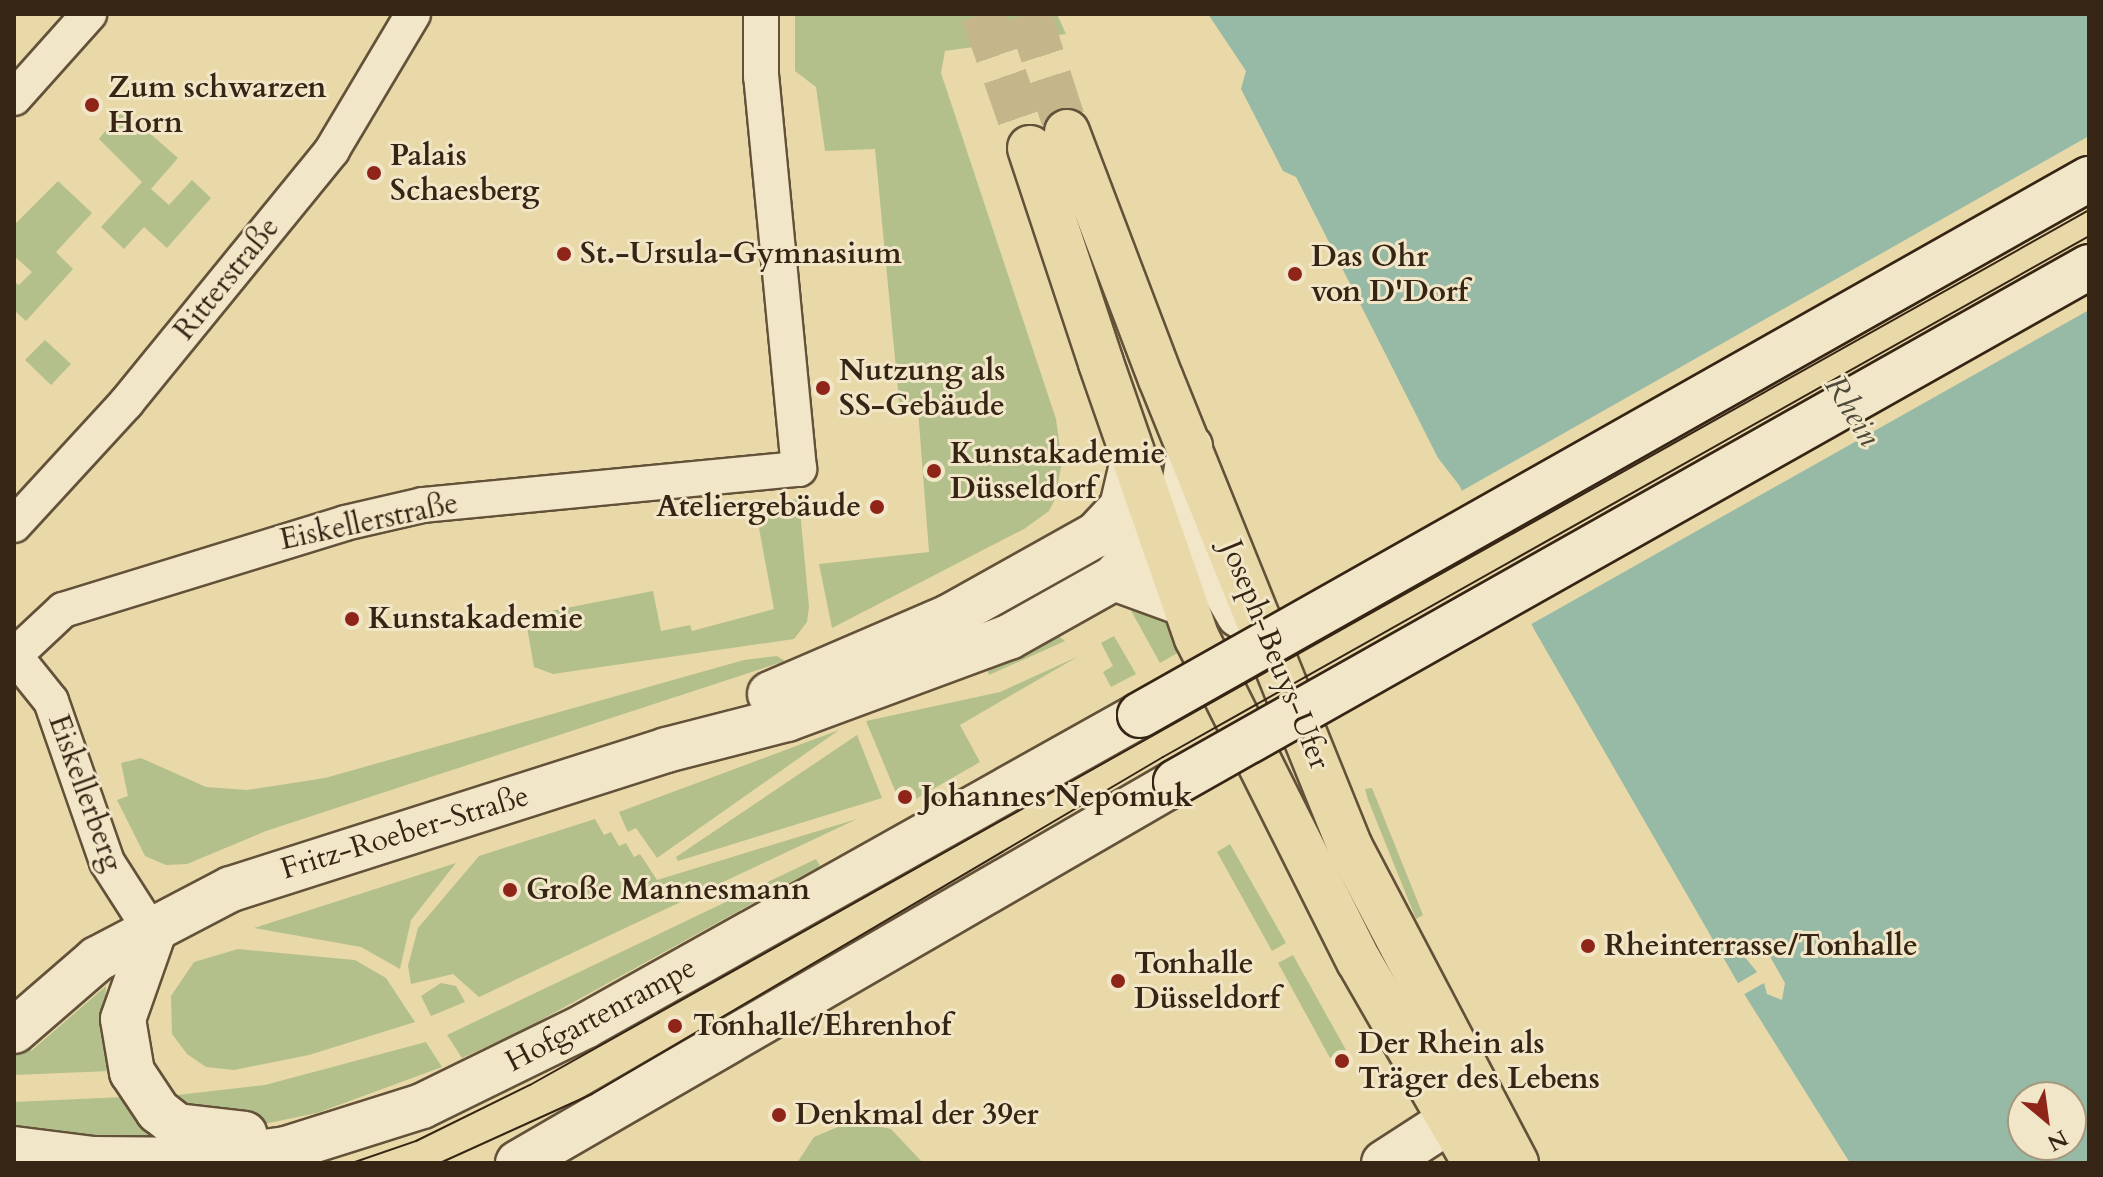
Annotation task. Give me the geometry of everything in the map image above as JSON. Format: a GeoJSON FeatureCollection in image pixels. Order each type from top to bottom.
{"type":"FeatureCollection","features":[{"type":"Feature","properties":{"kind":"main road","name":"Joseph-Beuys-Ufer"},"geometry":{"type":"LineString","coordinates":[[1475,1163],[1464,1104],[1350,847],[1308,735],[1190,447],[1048,140],[1101,363],[1185,604],[1352,948],[1464,1104],[1516,1163]]}},
{"type":"Feature","properties":{"kind":"main road","name":"Hofgartenrampe"},"geometry":{"type":"LineString","coordinates":[[14,1149],[108,1160],[204,1160],[286,1149],[422,1106],[585,1026],[2089,179]]}},
{"type":"Feature","properties":{"kind":"main road"},"geometry":{"type":"LineString","coordinates":[[518,1163],[1176,782],[2089,267]]}},
{"type":"Feature","properties":{"kind":"main road","name":"Fritz-Roeber-Straße"},"geometry":{"type":"LineString","coordinates":[[14,1031],[97,959],[153,934],[198,903],[231,889],[666,750],[787,719],[982,648],[1114,578],[1182,500],[1190,447]]}},
{"type":"Feature","properties":{"kind":"main road"},"geometry":{"type":"LineString","coordinates":[[1096,535],[1122,507],[1133,460]]}},
{"type":"Feature","properties":{"kind":"main road"},"geometry":{"type":"LineString","coordinates":[[1096,535],[1115,527],[1159,528],[1186,538],[1213,565],[1308,735]]}},
{"type":"Feature","properties":{"kind":"main road","name":"Fritz-Roeber-Straße"},"geometry":{"type":"LineString","coordinates":[[666,750],[774,692],[949,617],[1096,535]]}},
{"type":"Feature","properties":{"kind":"main road"},"geometry":{"type":"LineString","coordinates":[[1114,578],[1185,604]]}},
{"type":"Feature","properties":{"kind":"main road"},"geometry":{"type":"LineString","coordinates":[[153,934],[129,990],[124,1039],[132,1072],[164,1118],[189,1131],[233,1136],[367,1124]]}},
{"type":"Feature","properties":{"kind":"main road"},"geometry":{"type":"LineString","coordinates":[[1384,1163],[1464,1104],[1496,1163]]}},
{"type":"Feature","properties":{"kind":"street"},"geometry":{"type":"LineString","coordinates":[[14,98],[89,14]]}},
{"type":"Feature","properties":{"kind":"street","name":"Ritterstraße"},"geometry":{"type":"LineString","coordinates":[[14,525],[126,403],[332,150],[413,14]]}},
{"type":"Feature","properties":{"kind":"street","name":"Eiskellerstraße"},"geometry":{"type":"LineString","coordinates":[[14,655],[63,610],[275,540],[345,523],[423,505],[799,469],[761,77],[761,14]]}},
{"type":"Feature","properties":{"kind":"street","name":"Eiskellerberg"},"geometry":{"type":"LineString","coordinates":[[14,655],[51,701],[107,862],[153,934]]}},
{"type":"Feature","properties":{"kind":"green space"},"geometry":{"type":"Polygon","coordinates":[[[795,14],[1057,14],[1066,34],[945,51],[941,73],[1056,419],[1062,462],[1055,499],[1049,511],[1024,529],[832,628],[819,564],[929,552],[918,410],[900,411],[875,149],[825,151],[816,87],[795,71],[795,14]]]}},
{"type":"Feature","properties":{"kind":"green space"},"geometry":{"type":"Polygon","coordinates":[[[122,109],[178,158],[151,189],[169,205],[192,180],[211,198],[167,248],[144,227],[124,249],[101,227],[142,182],[99,139],[122,109]]]}},
{"type":"Feature","properties":{"kind":"green space"},"geometry":{"type":"Polygon","coordinates":[[[58,181],[92,213],[56,252],[73,269],[26,321],[14,310],[14,282],[19,285],[32,272],[14,256],[14,225],[58,181]]]}},
{"type":"Feature","properties":{"kind":"green space"},"geometry":{"type":"Polygon","coordinates":[[[45,340],[71,364],[51,385],[25,360],[45,340]]]}},
{"type":"Feature","properties":{"kind":"green space"},"geometry":{"type":"Polygon","coordinates":[[[799,499],[809,607],[807,622],[794,639],[553,674],[534,667],[525,616],[653,591],[661,631],[690,625],[692,631],[774,609],[754,501],[799,499]]]}},
{"type":"Feature","properties":{"kind":"green space"},"geometry":{"type":"Polygon","coordinates":[[[1124,598],[1162,613],[1181,651],[1160,663],[1124,598]]]}},
{"type":"Feature","properties":{"kind":"green space"},"geometry":{"type":"Polygon","coordinates":[[[1056,634],[1065,641],[989,675],[987,669],[1056,634]]]}},
{"type":"Feature","properties":{"kind":"green space"},"geometry":{"type":"Polygon","coordinates":[[[1114,636],[1136,674],[1111,687],[1103,672],[1113,666],[1101,643],[1114,636]]]}},
{"type":"Feature","properties":{"kind":"green space"},"geometry":{"type":"Polygon","coordinates":[[[777,656],[785,661],[266,831],[187,864],[166,865],[145,856],[117,800],[128,796],[121,763],[141,758],[206,787],[247,790],[325,778],[744,660],[777,656]]]}},
{"type":"Feature","properties":{"kind":"green space"},"geometry":{"type":"Polygon","coordinates":[[[1079,656],[960,725],[980,762],[914,800],[906,788],[896,793],[866,721],[1000,692],[1079,656]]]}},
{"type":"Feature","properties":{"kind":"green space"},"geometry":{"type":"Polygon","coordinates":[[[839,730],[657,858],[636,828],[628,832],[619,812],[839,730]]]}},
{"type":"Feature","properties":{"kind":"green space"},"geometry":{"type":"Polygon","coordinates":[[[857,735],[882,798],[678,861],[676,857],[857,735]]]}},
{"type":"Feature","properties":{"kind":"green space"},"geometry":{"type":"Polygon","coordinates":[[[1372,788],[1423,915],[1416,919],[1368,800],[1365,789],[1372,788]]]}},
{"type":"Feature","properties":{"kind":"green space"},"geometry":{"type":"Polygon","coordinates":[[[595,819],[604,835],[611,832],[619,846],[626,843],[634,857],[640,854],[657,880],[857,819],[479,997],[453,974],[411,984],[408,966],[418,928],[479,856],[595,819]]]}},
{"type":"Feature","properties":{"kind":"green space"},"geometry":{"type":"Polygon","coordinates":[[[1230,844],[1286,943],[1272,951],[1217,852],[1230,844]]]}},
{"type":"Feature","properties":{"kind":"green space"},"geometry":{"type":"Polygon","coordinates":[[[816,859],[820,866],[523,1030],[462,1058],[447,1035],[816,859]]]}},
{"type":"Feature","properties":{"kind":"green space"},"geometry":{"type":"Polygon","coordinates":[[[456,863],[411,920],[400,969],[361,947],[254,928],[456,863]]]}},
{"type":"Feature","properties":{"kind":"green space"},"geometry":{"type":"Polygon","coordinates":[[[238,949],[355,960],[386,978],[415,1022],[309,1055],[234,1070],[206,1067],[187,1054],[172,1034],[171,996],[194,962],[238,949]]]}},
{"type":"Feature","properties":{"kind":"green space"},"geometry":{"type":"Polygon","coordinates":[[[1293,955],[1346,1050],[1330,1058],[1278,963],[1293,955]]]}},
{"type":"Feature","properties":{"kind":"green space"},"geometry":{"type":"Polygon","coordinates":[[[441,983],[456,986],[465,1002],[431,1016],[421,996],[441,983]]]}},
{"type":"Feature","properties":{"kind":"green space"},"geometry":{"type":"Polygon","coordinates":[[[106,986],[104,1035],[111,1071],[14,1075],[14,1043],[32,1025],[31,1051],[106,986]]]}},
{"type":"Feature","properties":{"kind":"green space"},"geometry":{"type":"Polygon","coordinates":[[[426,1042],[442,1067],[317,1113],[259,1125],[218,1125],[168,1096],[265,1085],[426,1042]]]}},
{"type":"Feature","properties":{"kind":"green space"},"geometry":{"type":"Polygon","coordinates":[[[123,1097],[164,1142],[14,1132],[14,1102],[123,1097]]]}},
{"type":"Feature","properties":{"kind":"green space"},"geometry":{"type":"Polygon","coordinates":[[[852,1121],[891,1129],[923,1163],[797,1163],[814,1137],[852,1121]]]}},
{"type":"Feature","properties":{"kind":"water","name":"Rhein"},"geometry":{"type":"Polygon","coordinates":[[[1208,14],[2089,14],[2089,1163],[1850,1163],[1746,997],[1535,631],[1459,485],[1438,458],[1296,177],[1283,171],[1241,89],[1246,71],[1208,14]]]}},
{"type":"Feature","properties":{"kind":"pier"},"geometry":{"type":"Polygon","coordinates":[[[2089,136],[2089,310],[1528,626],[1458,493],[2089,136]]]}},
{"type":"Feature","properties":{"kind":"pier"},"geometry":{"type":"Polygon","coordinates":[[[1747,940],[1764,946],[1785,983],[1782,1000],[1767,994],[1764,983],[1741,996],[1735,985],[1757,972],[1744,956],[1747,940]]]}},
{"type":"Feature","properties":{"kind":"tunnel"},"geometry":{"type":"LineString","coordinates":[[983,14],[1030,148]]}},
{"type":"Feature","properties":{"kind":"tunnel"},"geometry":{"type":"LineString","coordinates":[[1029,14],[1067,132]]}},
{"type":"Feature","properties":{"kind":"tram line"},"geometry":{"type":"LineString","coordinates":[[352,1163],[416,1141],[530,1085],[2089,210]]}},
{"type":"Feature","properties":{"kind":"tram line"},"geometry":{"type":"LineString","coordinates":[[440,1163],[592,1094],[1163,757],[2089,236]]}},
{"type":"Feature","properties":{"kind":"place","name":"Zum schwarzen Horn"},"geometry":{"type":"Point","coordinates":[92,105]}},
{"type":"Feature","properties":{"kind":"place","name":"Palais Schaesberg"},"geometry":{"type":"Point","coordinates":[374,173]}},
{"type":"Feature","properties":{"kind":"place","name":"St.-Ursula-Gymnasium"},"geometry":{"type":"Point","coordinates":[564,254]}},
{"type":"Feature","properties":{"kind":"place","name":"Das Ohr von D'Dorf"},"geometry":{"type":"Point","coordinates":[1295,274]}},
{"type":"Feature","properties":{"kind":"place","name":"Nutzung als SS-Gebäude"},"geometry":{"type":"Point","coordinates":[823,388]}},
{"type":"Feature","properties":{"kind":"place","name":"Kunstakademie Düsseldorf"},"geometry":{"type":"Point","coordinates":[934,471]}},
{"type":"Feature","properties":{"kind":"place","name":"Ateliergebäude"},"geometry":{"type":"Point","coordinates":[877,507]}},
{"type":"Feature","properties":{"kind":"place","name":"Kunstakademie"},"geometry":{"type":"Point","coordinates":[352,619]}},
{"type":"Feature","properties":{"kind":"place","name":"Johannes Nepomuk"},"geometry":{"type":"Point","coordinates":[905,797]}},
{"type":"Feature","properties":{"kind":"place","name":"Große Mannesmann"},"geometry":{"type":"Point","coordinates":[510,890]}},
{"type":"Feature","properties":{"kind":"place","name":"Rheinterrasse/Tonhalle"},"geometry":{"type":"Point","coordinates":[1588,946]}},
{"type":"Feature","properties":{"kind":"place","name":"Tonhalle Düsseldorf"},"geometry":{"type":"Point","coordinates":[1118,981]}},
{"type":"Feature","properties":{"kind":"place","name":"Tonhalle/Ehrenhof"},"geometry":{"type":"Point","coordinates":[675,1026]}},
{"type":"Feature","properties":{"kind":"place","name":"Der Rhein als Träger des Lebens"},"geometry":{"type":"Point","coordinates":[1342,1061]}},
{"type":"Feature","properties":{"kind":"place","name":"Denkmal der 39er"},"geometry":{"type":"Point","coordinates":[779,1115]}}]}
